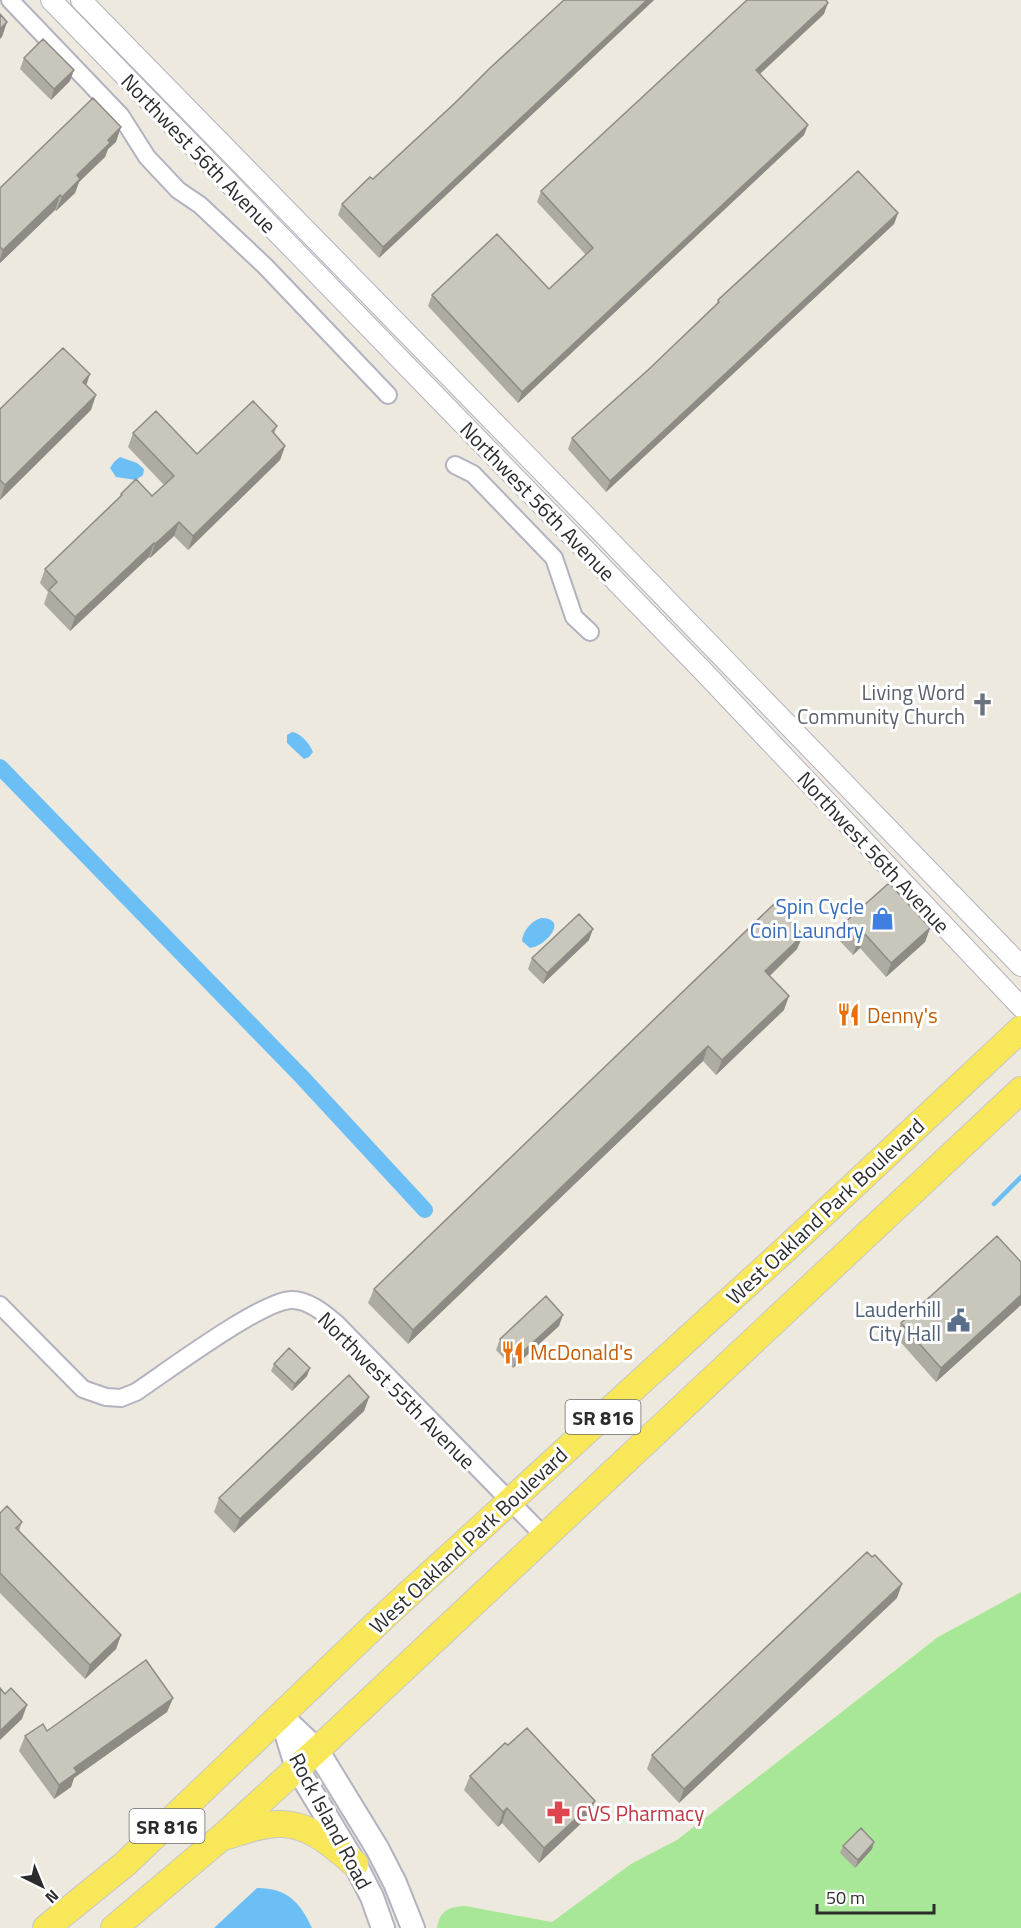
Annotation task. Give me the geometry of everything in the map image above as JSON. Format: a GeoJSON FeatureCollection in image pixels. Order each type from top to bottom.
{"type":"FeatureCollection","features":[{"type":"Feature","properties":{"kind":"main road","name":"West Oakland Park Boulevard"},"geometry":{"type":"LineString","coordinates":[[46,1928],[125,1864],[280,1715],[1021,1029]]}},
{"type":"Feature","properties":{"kind":"main road","name":"SR 816"},"geometry":{"type":"LineString","coordinates":[[114,1928],[223,1836],[317,1750],[1021,1090]]}},
{"type":"Feature","properties":{"kind":"main road","name":"Rock Island Road"},"geometry":{"type":"LineString","coordinates":[[280,1715],[317,1750],[377,1848],[395,1883],[412,1928]]}},
{"type":"Feature","properties":{"kind":"main road","name":"Rock Island Road"},"geometry":{"type":"LineString","coordinates":[[280,1715],[297,1768],[355,1864],[372,1897],[383,1928]]}},
{"type":"Feature","properties":{"kind":"main road"},"geometry":{"type":"LineString","coordinates":[[223,1836],[281,1824],[300,1826],[324,1839],[355,1864]]}},
{"type":"Feature","properties":{"kind":"street","name":"Northwest 56th Avenue"},"geometry":{"type":"LineString","coordinates":[[10,0],[121,116],[147,157],[178,190],[200,206],[265,266],[388,395]]}},
{"type":"Feature","properties":{"kind":"street","name":"Northwest 56th Avenue"},"geometry":{"type":"LineString","coordinates":[[51,0],[703,671],[1021,1006]]}},
{"type":"Feature","properties":{"kind":"street","name":"Northwest 56th Avenue"},"geometry":{"type":"LineString","coordinates":[[81,0],[1021,966]]}},
{"type":"Feature","properties":{"kind":"street"},"geometry":{"type":"LineString","coordinates":[[455,465],[473,474],[554,558],[574,616],[590,632]]}},
{"type":"Feature","properties":{"kind":"street","name":"Northwest 55th Avenue"},"geometry":{"type":"LineString","coordinates":[[0,1305],[83,1389],[106,1397],[121,1398],[136,1392],[259,1311],[293,1300],[311,1306],[323,1312],[337,1324],[545,1537]]}},
{"type":"Feature","properties":{"kind":"green space"},"geometry":{"type":"Polygon","coordinates":[[[1021,1592],[1021,1928],[437,1928],[440,1918],[446,1911],[454,1907],[465,1906],[552,1922],[631,1864],[677,1840],[938,1637],[1021,1592]]]}},
{"type":"Feature","properties":{"kind":"water"},"geometry":{"type":"Polygon","coordinates":[[[120,457],[137,463],[144,469],[143,475],[136,480],[116,477],[110,468],[120,457]]]}},
{"type":"Feature","properties":{"kind":"water"},"geometry":{"type":"Polygon","coordinates":[[[292,732],[302,737],[310,746],[313,752],[309,757],[304,759],[287,743],[287,735],[292,732]]]}},
{"type":"Feature","properties":{"kind":"water"},"geometry":{"type":"Polygon","coordinates":[[[541,918],[549,919],[553,922],[554,927],[548,938],[530,948],[522,941],[524,934],[531,924],[541,918]]]}},
{"type":"Feature","properties":{"kind":"water"},"geometry":{"type":"Polygon","coordinates":[[[257,1888],[277,1891],[291,1898],[303,1911],[312,1928],[214,1928],[257,1888]]]}},
{"type":"Feature","properties":{"kind":"building"},"geometry":{"type":"Polygon","coordinates":[[[564,0],[647,0],[383,247],[342,204],[370,177],[373,179],[564,0]]]}},
{"type":"Feature","properties":{"kind":"building"},"geometry":{"type":"Polygon","coordinates":[[[747,0],[826,0],[828,3],[756,70],[808,125],[522,392],[432,295],[497,234],[549,289],[593,248],[541,191],[747,0]]]}},
{"type":"Feature","properties":{"kind":"building"},"geometry":{"type":"Polygon","coordinates":[[[0,14],[7,22],[0,29],[0,14]]]}},
{"type":"Feature","properties":{"kind":"building"},"geometry":{"type":"Polygon","coordinates":[[[43,39],[74,70],[54,89],[24,58],[43,39]]]}},
{"type":"Feature","properties":{"kind":"building"},"geometry":{"type":"Polygon","coordinates":[[[93,98],[121,127],[108,140],[110,143],[77,175],[80,179],[3,250],[0,247],[0,188],[93,98]]]}},
{"type":"Feature","properties":{"kind":"building"},"geometry":{"type":"Polygon","coordinates":[[[858,171],[898,213],[610,481],[572,438],[648,370],[719,302],[718,300],[858,171]]]}},
{"type":"Feature","properties":{"kind":"building"},"geometry":{"type":"Polygon","coordinates":[[[63,348],[90,374],[83,382],[96,395],[5,485],[0,480],[0,409],[63,348]]]}},
{"type":"Feature","properties":{"kind":"building"},"geometry":{"type":"Polygon","coordinates":[[[253,401],[277,426],[272,431],[285,446],[193,536],[179,522],[75,617],[49,590],[57,582],[45,569],[136,479],[152,496],[174,476],[133,433],[156,411],[197,454],[253,401]]]}},
{"type":"Feature","properties":{"kind":"building","name":"Spin Cycle Coin Laundry"},"geometry":{"type":"Polygon","coordinates":[[[889,883],[930,928],[891,963],[865,934],[858,940],[843,924],[889,883]]]}},
{"type":"Feature","properties":{"kind":"building"},"geometry":{"type":"Polygon","coordinates":[[[774,904],[803,935],[765,971],[789,996],[722,1060],[708,1046],[413,1330],[374,1289],[774,904]]]}},
{"type":"Feature","properties":{"kind":"building"},"geometry":{"type":"Polygon","coordinates":[[[579,914],[593,929],[547,973],[532,958],[579,914]]]}},
{"type":"Feature","properties":{"kind":"building","name":"Lauderhill City Hall"},"geometry":{"type":"Polygon","coordinates":[[[997,1236],[1021,1262],[1021,1295],[941,1368],[901,1323],[997,1236]]]}},
{"type":"Feature","properties":{"kind":"building"},"geometry":{"type":"Polygon","coordinates":[[[546,1296],[563,1315],[517,1357],[500,1339],[546,1296]]]}},
{"type":"Feature","properties":{"kind":"building"},"geometry":{"type":"Polygon","coordinates":[[[289,1348],[310,1368],[295,1384],[274,1364],[289,1348]]]}},
{"type":"Feature","properties":{"kind":"building"},"geometry":{"type":"Polygon","coordinates":[[[349,1375],[369,1397],[240,1519],[219,1498],[349,1375]]]}},
{"type":"Feature","properties":{"kind":"building"},"geometry":{"type":"Polygon","coordinates":[[[7,1506],[22,1522],[16,1528],[121,1635],[90,1665],[0,1573],[0,1513],[7,1506]]]}},
{"type":"Feature","properties":{"kind":"building"},"geometry":{"type":"Polygon","coordinates":[[[867,1552],[872,1557],[875,1555],[902,1584],[684,1789],[652,1755],[867,1552]]]}},
{"type":"Feature","properties":{"kind":"building"},"geometry":{"type":"Polygon","coordinates":[[[146,1660],[173,1698],[74,1768],[77,1772],[59,1785],[25,1736],[43,1724],[47,1731],[146,1660]]]}},
{"type":"Feature","properties":{"kind":"building"},"geometry":{"type":"Polygon","coordinates":[[[0,1688],[5,1694],[11,1688],[27,1705],[0,1731],[0,1688]]]}},
{"type":"Feature","properties":{"kind":"building","name":"CVS Pharmacy"},"geometry":{"type":"Polygon","coordinates":[[[527,1728],[595,1801],[544,1848],[507,1808],[503,1812],[470,1776],[505,1743],[508,1745],[527,1728]]]}},
{"type":"Feature","properties":{"kind":"building"},"geometry":{"type":"Polygon","coordinates":[[[861,1828],[874,1842],[858,1860],[843,1846],[861,1828]]]}},
{"type":"Feature","properties":{"kind":"waterway"},"geometry":{"type":"LineString","coordinates":[[0,767],[301,1076],[425,1210]]}},
{"type":"Feature","properties":{"kind":"waterway"},"geometry":{"type":"LineString","coordinates":[[994,1204],[1021,1177]]}},
{"type":"Feature","properties":{"kind":"place","name":"Living Word Community Church"},"geometry":{"type":"Point","coordinates":[983,704]}},
{"type":"Feature","properties":{"kind":"place","name":"Spin Cycle Coin Laundry"},"geometry":{"type":"Point","coordinates":[882,918]}},
{"type":"Feature","properties":{"kind":"place","name":"Denny's"},"geometry":{"type":"Point","coordinates":[849,1015]}},
{"type":"Feature","properties":{"kind":"place","name":"Lauderhill City Hall"},"geometry":{"type":"Point","coordinates":[959,1321]}},
{"type":"Feature","properties":{"kind":"place","name":"McDonald's"},"geometry":{"type":"Point","coordinates":[512,1352]}},
{"type":"Feature","properties":{"kind":"place","name":"CVS Pharmacy"},"geometry":{"type":"Point","coordinates":[558,1813]}}]}
